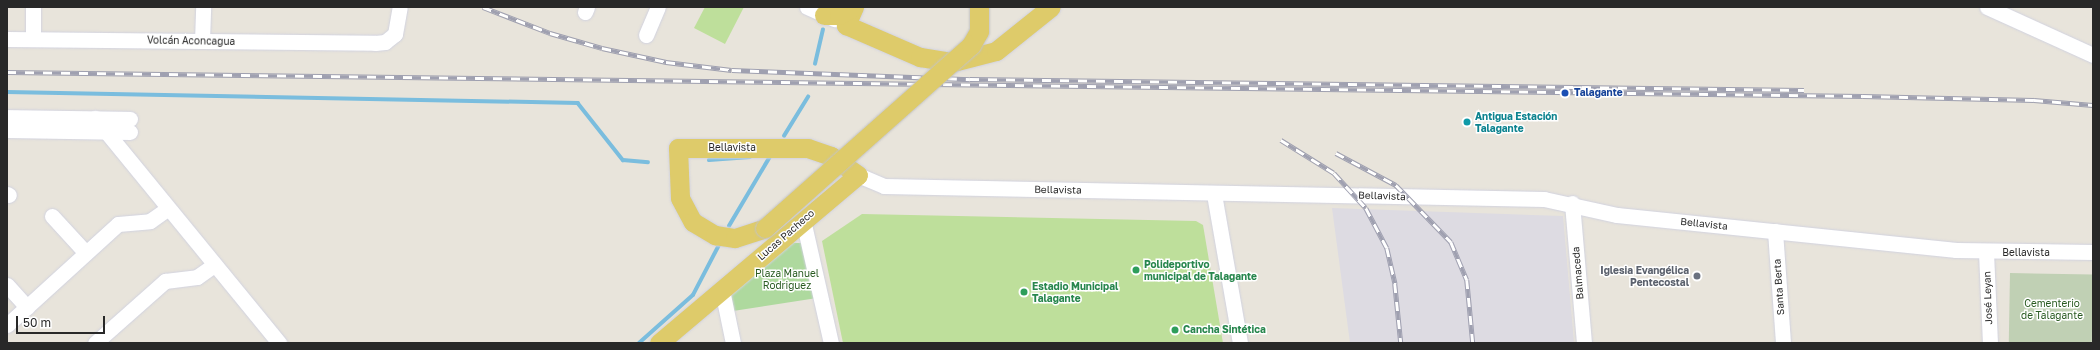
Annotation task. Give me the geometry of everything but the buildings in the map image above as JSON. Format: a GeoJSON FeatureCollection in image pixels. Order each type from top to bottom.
{"type":"FeatureCollection","features":[{"type":"Feature","properties":{"kind":"main road"},"geometry":{"type":"LineString","coordinates":[[824,15],[839,15],[854,7]]}},
{"type":"Feature","properties":{"kind":"main road"},"geometry":{"type":"LineString","coordinates":[[854,7],[846,25],[931,60],[964,61],[996,51],[1051,7]]}},
{"type":"Feature","properties":{"kind":"main road"},"geometry":{"type":"LineString","coordinates":[[854,7],[867,34]]}},
{"type":"Feature","properties":{"kind":"main road","name":"Lucas Pacheco"},"geometry":{"type":"LineString","coordinates":[[678,148],[680,198],[693,222],[715,234],[735,238],[765,228],[971,45],[981,24],[979,7]]}},
{"type":"Feature","properties":{"kind":"main road","name":"Bellavista"},"geometry":{"type":"LineString","coordinates":[[678,148],[808,148],[831,156],[858,175]]}},
{"type":"Feature","properties":{"kind":"main road","name":"Lucas Pacheco"},"geometry":{"type":"LineString","coordinates":[[659,343],[858,175]]}},
{"type":"Feature","properties":{"kind":"street"},"geometry":{"type":"LineString","coordinates":[[33,39],[34,7]]}},
{"type":"Feature","properties":{"kind":"street"},"geometry":{"type":"LineString","coordinates":[[202,41],[203,7]]}},
{"type":"Feature","properties":{"kind":"street","name":"Volcán Aconcagua"},"geometry":{"type":"LineString","coordinates":[[7,39],[375,43],[387,41],[395,34],[400,7]]}},
{"type":"Feature","properties":{"kind":"street"},"geometry":{"type":"LineString","coordinates":[[646,35],[658,7]]}},
{"type":"Feature","properties":{"kind":"street"},"geometry":{"type":"LineString","coordinates":[[807,7],[846,25]]}},
{"type":"Feature","properties":{"kind":"street"},"geometry":{"type":"LineString","coordinates":[[1987,7],[2093,55]]}},
{"type":"Feature","properties":{"kind":"street"},"geometry":{"type":"LineString","coordinates":[[7,117],[94,118],[130,125],[102,131],[7,130]]}},
{"type":"Feature","properties":{"kind":"street"},"geometry":{"type":"LineString","coordinates":[[94,118],[102,131],[279,343]]}},
{"type":"Feature","properties":{"kind":"street","name":"Bellavista"},"geometry":{"type":"LineString","coordinates":[[858,175],[884,186],[1214,194],[1544,199],[1572,203],[1617,215],[1986,252],[2093,252]]}},
{"type":"Feature","properties":{"kind":"street"},"geometry":{"type":"LineString","coordinates":[[1214,194],[1240,343]]}},
{"type":"Feature","properties":{"kind":"street","name":"Balmaceda"},"geometry":{"type":"LineString","coordinates":[[1572,203],[1584,343]]}},
{"type":"Feature","properties":{"kind":"street"},"geometry":{"type":"LineString","coordinates":[[7,325],[118,224],[150,221],[168,209]]}},
{"type":"Feature","properties":{"kind":"street"},"geometry":{"type":"LineString","coordinates":[[52,216],[86,254]]}},
{"type":"Feature","properties":{"kind":"street"},"geometry":{"type":"LineString","coordinates":[[803,220],[831,343]]}},
{"type":"Feature","properties":{"kind":"street","name":"Santa Berta"},"geometry":{"type":"LineString","coordinates":[[1775,231],[1783,343]]}},
{"type":"Feature","properties":{"kind":"street","name":"José Leyan"},"geometry":{"type":"LineString","coordinates":[[1986,252],[1990,343]]}},
{"type":"Feature","properties":{"kind":"street"},"geometry":{"type":"LineString","coordinates":[[95,343],[165,281],[198,277],[214,266]]}},
{"type":"Feature","properties":{"kind":"street"},"geometry":{"type":"LineString","coordinates":[[7,285],[27,307]]}},
{"type":"Feature","properties":{"kind":"street"},"geometry":{"type":"LineString","coordinates":[[722,290],[734,343]]}},
{"type":"Feature","properties":{"kind":"shaded area"},"geometry":{"type":"Polygon","coordinates":[[[1332,208],[1563,216],[1574,343],[1350,343],[1332,208]]]}},
{"type":"Feature","properties":{"kind":"green space"},"geometry":{"type":"Polygon","coordinates":[[[705,7],[744,7],[725,44],[694,28],[705,7]]]}},
{"type":"Feature","properties":{"kind":"green space","name":"Estadio Municipal Talagante"},"geometry":{"type":"Polygon","coordinates":[[[862,214],[1196,221],[1203,225],[1223,343],[843,343],[822,241],[862,214]]]}},
{"type":"Feature","properties":{"kind":"green space","name":"Plaza Manuel Rodriguez"},"geometry":{"type":"Polygon","coordinates":[[[791,243],[803,243],[817,298],[733,311],[728,298],[791,243]]]}},
{"type":"Feature","properties":{"kind":"green space","name":"Cementerio de Talagante"},"geometry":{"type":"Polygon","coordinates":[[[2010,273],[2093,274],[2092,343],[2009,343],[2010,273]]]}},
{"type":"Feature","properties":{"kind":"waterway"},"geometry":{"type":"LineString","coordinates":[[815,64],[823,30]]}},
{"type":"Feature","properties":{"kind":"waterway"},"geometry":{"type":"LineString","coordinates":[[7,92],[578,103],[623,160],[648,162]]}},
{"type":"Feature","properties":{"kind":"waterway"},"geometry":{"type":"LineString","coordinates":[[784,136],[808,97]]}},
{"type":"Feature","properties":{"kind":"waterway"},"geometry":{"type":"LineString","coordinates":[[729,226],[771,155]]}},
{"type":"Feature","properties":{"kind":"waterway"},"geometry":{"type":"LineString","coordinates":[[709,160],[750,157]]}},
{"type":"Feature","properties":{"kind":"waterway"},"geometry":{"type":"LineString","coordinates":[[639,343],[693,295],[719,245]]}},
{"type":"Feature","properties":{"kind":"railway"},"geometry":{"type":"LineString","coordinates":[[483,7],[550,33],[602,48],[666,62],[732,70],[970,79],[1804,90]]}},
{"type":"Feature","properties":{"kind":"railway"},"geometry":{"type":"LineString","coordinates":[[7,72],[1863,96],[2034,100],[2093,105]]}},
{"type":"Feature","properties":{"kind":"railway"},"geometry":{"type":"LineString","coordinates":[[1281,140],[1334,173],[1366,208],[1387,248],[1395,284],[1401,343]]}},
{"type":"Feature","properties":{"kind":"railway"},"geometry":{"type":"LineString","coordinates":[[1336,153],[1396,185],[1451,242],[1467,280],[1473,343]]}},
{"type":"Feature","properties":{"kind":"place","name":"Talagante"},"geometry":{"type":"Point","coordinates":[1565,93]}},
{"type":"Feature","properties":{"kind":"place","name":"Antigua Estación Talagante"},"geometry":{"type":"Point","coordinates":[1467,122]}},
{"type":"Feature","properties":{"kind":"place","name":"Polideportivo municipal de Talagante"},"geometry":{"type":"Point","coordinates":[1136,270]}},
{"type":"Feature","properties":{"kind":"place","name":"Iglesia Evangélica Pentecostal"},"geometry":{"type":"Point","coordinates":[1697,276]}},
{"type":"Feature","properties":{"kind":"place","name":"Estadio Municipal Talagante"},"geometry":{"type":"Point","coordinates":[1024,292]}},
{"type":"Feature","properties":{"kind":"place","name":"Cancha Sintética"},"geometry":{"type":"Point","coordinates":[1175,330]}}]}
